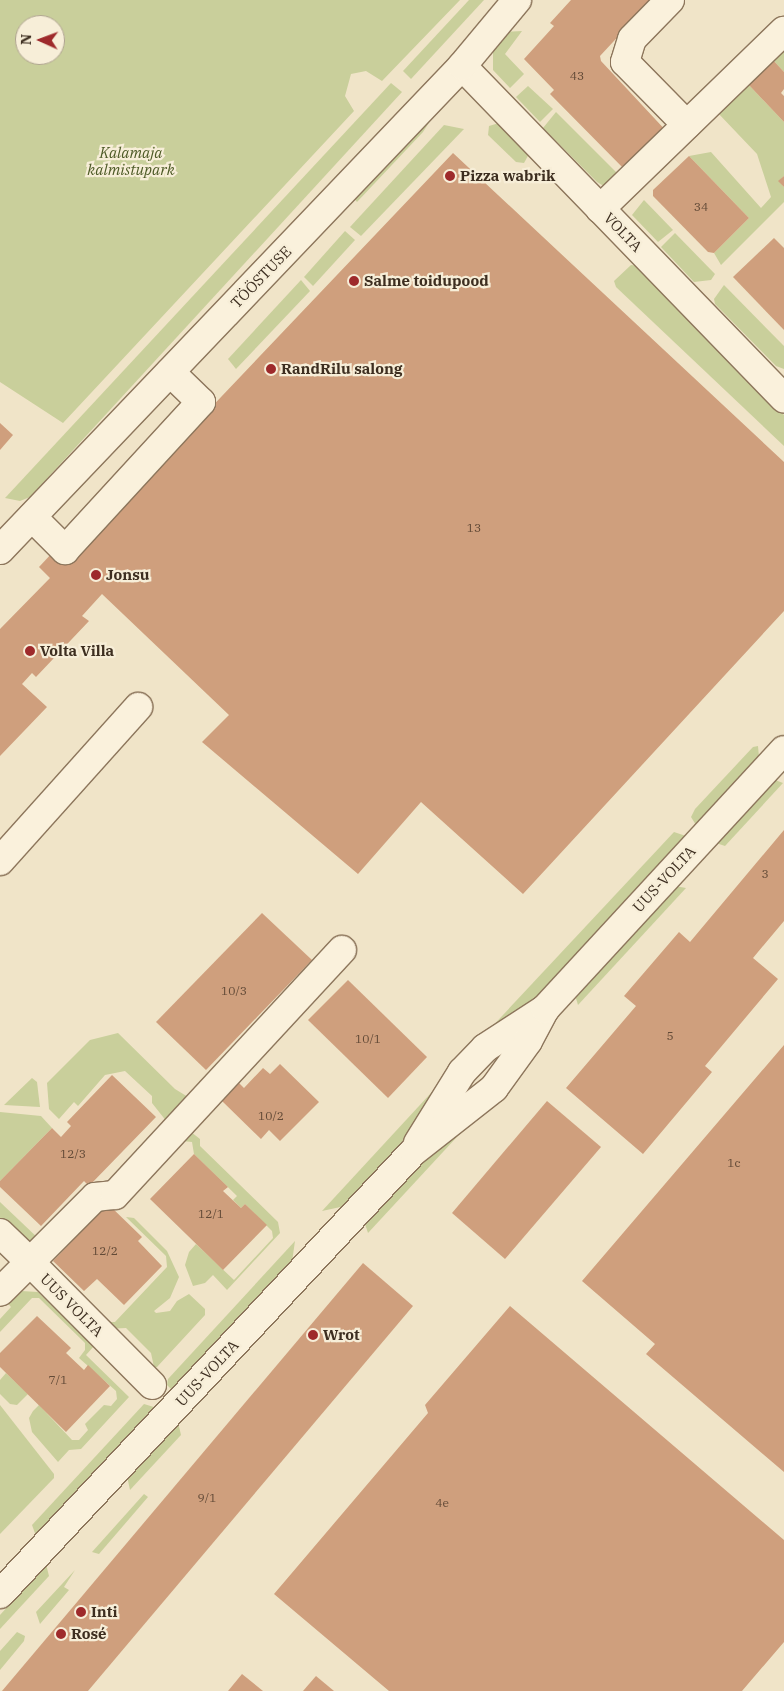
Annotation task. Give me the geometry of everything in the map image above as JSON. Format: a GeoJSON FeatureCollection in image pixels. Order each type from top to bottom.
{"type":"FeatureCollection","features":[{"type":"Feature","properties":{"kind":"street","name":"TÖÖSTUSE"},"geometry":{"type":"LineString","coordinates":[[4,538],[32,517],[462,66],[517,0]]}},
{"type":"Feature","properties":{"kind":"street"},"geometry":{"type":"LineString","coordinates":[[670,0],[632,39],[625,62],[687,125]]}},
{"type":"Feature","properties":{"kind":"street"},"geometry":{"type":"LineString","coordinates":[[600,209],[784,32]]}},
{"type":"Feature","properties":{"kind":"street","name":"VOLTA"},"geometry":{"type":"LineString","coordinates":[[462,66],[784,398]]}},
{"type":"Feature","properties":{"kind":"street"},"geometry":{"type":"LineString","coordinates":[[32,517],[65,550],[201,402],[170,372]]}},
{"type":"Feature","properties":{"kind":"street"},"geometry":{"type":"LineString","coordinates":[[0,861],[138,707]]}},
{"type":"Feature","properties":{"kind":"street","name":"UUS-VOLTA"},"geometry":{"type":"LineString","coordinates":[[2,1586],[414,1151],[462,1072],[485,1048],[545,1009],[784,750]]}},
{"type":"Feature","properties":{"kind":"street","name":"UUS VOLTA"},"geometry":{"type":"LineString","coordinates":[[152,1385],[30,1262],[95,1196],[115,1196],[342,950]]}},
{"type":"Feature","properties":{"kind":"street"},"geometry":{"type":"LineString","coordinates":[[0,1233],[30,1262],[0,1292]]}},
{"type":"Feature","properties":{"kind":"green space","name":"Kalamaja kalmistupark"},"geometry":{"type":"Polygon","coordinates":[[[0,0],[460,0],[382,81],[366,71],[351,74],[345,96],[354,111],[63,423],[0,382],[0,0]]]}},
{"type":"Feature","properties":{"kind":"green space"},"geometry":{"type":"Polygon","coordinates":[[[469,0],[484,0],[411,79],[403,71],[469,0]]]}},
{"type":"Feature","properties":{"kind":"green space"},"geometry":{"type":"Polygon","coordinates":[[[522,31],[505,54],[524,74],[510,88],[493,70],[493,49],[505,32],[522,31]]]}},
{"type":"Feature","properties":{"kind":"green space"},"geometry":{"type":"Polygon","coordinates":[[[784,49],[784,72],[773,60],[784,49]]]}},
{"type":"Feature","properties":{"kind":"green space"},"geometry":{"type":"Polygon","coordinates":[[[391,83],[402,92],[30,497],[20,501],[5,498],[391,83]]]}},
{"type":"Feature","properties":{"kind":"green space"},"geometry":{"type":"Polygon","coordinates":[[[748,84],[784,122],[784,176],[779,181],[784,187],[784,202],[721,265],[714,253],[749,218],[689,156],[711,152],[761,208],[771,197],[757,154],[717,112],[748,84]]]}},
{"type":"Feature","properties":{"kind":"green space"},"geometry":{"type":"Polygon","coordinates":[[[528,86],[553,109],[540,122],[516,97],[528,86]]]}},
{"type":"Feature","properties":{"kind":"green space"},"geometry":{"type":"Polygon","coordinates":[[[556,112],[623,179],[607,188],[597,182],[543,128],[556,112]]]}},
{"type":"Feature","properties":{"kind":"green space"},"geometry":{"type":"Polygon","coordinates":[[[432,118],[423,132],[357,202],[352,196],[432,118]]]}},
{"type":"Feature","properties":{"kind":"green space"},"geometry":{"type":"Polygon","coordinates":[[[499,123],[529,154],[524,163],[516,162],[488,135],[489,126],[499,123]]]}},
{"type":"Feature","properties":{"kind":"green space"},"geometry":{"type":"Polygon","coordinates":[[[444,125],[464,129],[361,236],[350,227],[444,125]]]}},
{"type":"Feature","properties":{"kind":"green space"},"geometry":{"type":"Polygon","coordinates":[[[644,200],[673,230],[658,242],[632,215],[644,200]]]}},
{"type":"Feature","properties":{"kind":"green space"},"geometry":{"type":"Polygon","coordinates":[[[345,231],[355,240],[313,286],[304,277],[345,231]]]}},
{"type":"Feature","properties":{"kind":"green space"},"geometry":{"type":"Polygon","coordinates":[[[675,233],[715,274],[711,280],[694,282],[661,247],[675,233]]]}},
{"type":"Feature","properties":{"kind":"green space"},"geometry":{"type":"Polygon","coordinates":[[[631,265],[640,266],[784,415],[784,446],[616,287],[614,281],[631,265]]]}},
{"type":"Feature","properties":{"kind":"green space"},"geometry":{"type":"Polygon","coordinates":[[[301,280],[310,291],[236,369],[228,359],[301,280]]]}},
{"type":"Feature","properties":{"kind":"green space"},"geometry":{"type":"Polygon","coordinates":[[[724,285],[784,346],[784,369],[776,366],[715,304],[714,299],[724,285]]]}},
{"type":"Feature","properties":{"kind":"green space"},"geometry":{"type":"Polygon","coordinates":[[[758,746],[759,757],[696,825],[691,817],[695,809],[753,747],[758,746]]]}},
{"type":"Feature","properties":{"kind":"green space"},"geometry":{"type":"Polygon","coordinates":[[[775,780],[783,783],[725,846],[716,843],[775,780]]]}},
{"type":"Feature","properties":{"kind":"green space"},"geometry":{"type":"Polygon","coordinates":[[[674,832],[686,836],[525,1009],[474,1046],[674,832]]]}},
{"type":"Feature","properties":{"kind":"green space"},"geometry":{"type":"Polygon","coordinates":[[[675,886],[686,888],[578,1005],[575,995],[675,886]]]}},
{"type":"Feature","properties":{"kind":"green space"},"geometry":{"type":"Polygon","coordinates":[[[118,1033],[175,1089],[188,1097],[191,1132],[200,1139],[200,1146],[278,1222],[280,1233],[227,1290],[213,1275],[205,1283],[193,1286],[185,1265],[189,1252],[196,1244],[234,1280],[273,1238],[272,1231],[245,1204],[241,1208],[233,1200],[237,1196],[194,1154],[192,1142],[182,1141],[152,1103],[152,1096],[125,1071],[105,1075],[78,1106],[74,1102],[59,1119],[49,1109],[47,1083],[90,1040],[118,1033]]]}},
{"type":"Feature","properties":{"kind":"green space"},"geometry":{"type":"Polygon","coordinates":[[[455,1067],[412,1133],[345,1206],[322,1211],[455,1067]]]}},
{"type":"Feature","properties":{"kind":"green space"},"geometry":{"type":"Polygon","coordinates":[[[32,1078],[37,1082],[40,1107],[4,1105],[32,1078]]]}},
{"type":"Feature","properties":{"kind":"green space"},"geometry":{"type":"Polygon","coordinates":[[[0,1112],[41,1116],[52,1128],[0,1181],[0,1112]]]}},
{"type":"Feature","properties":{"kind":"green space"},"geometry":{"type":"Polygon","coordinates":[[[480,1112],[368,1233],[364,1221],[430,1149],[480,1112]]]}},
{"type":"Feature","properties":{"kind":"green space"},"geometry":{"type":"Polygon","coordinates":[[[0,1202],[40,1240],[28,1243],[0,1226],[0,1202]]]}},
{"type":"Feature","properties":{"kind":"green space"},"geometry":{"type":"Polygon","coordinates":[[[126,1217],[134,1218],[167,1251],[179,1277],[170,1298],[154,1311],[156,1313],[170,1311],[177,1301],[189,1294],[205,1309],[205,1315],[157,1367],[154,1367],[151,1353],[126,1328],[106,1329],[108,1322],[115,1322],[167,1267],[166,1256],[126,1217]]]}},
{"type":"Feature","properties":{"kind":"green space"},"geometry":{"type":"Polygon","coordinates":[[[295,1241],[292,1262],[173,1391],[167,1385],[168,1379],[295,1241]]]}},
{"type":"Feature","properties":{"kind":"green space"},"geometry":{"type":"Polygon","coordinates":[[[21,1291],[38,1292],[94,1346],[86,1355],[129,1397],[81,1449],[69,1450],[58,1462],[32,1432],[29,1418],[33,1411],[39,1405],[72,1440],[79,1440],[88,1430],[85,1424],[104,1405],[111,1406],[117,1399],[116,1391],[79,1358],[85,1350],[85,1343],[39,1298],[32,1298],[0,1332],[0,1319],[11,1307],[4,1299],[21,1291]]]}},
{"type":"Feature","properties":{"kind":"green space"},"geometry":{"type":"Polygon","coordinates":[[[6,1373],[28,1394],[17,1405],[10,1404],[0,1394],[0,1380],[6,1373]]]}},
{"type":"Feature","properties":{"kind":"green space"},"geometry":{"type":"Polygon","coordinates":[[[144,1404],[157,1408],[37,1539],[32,1525],[144,1404]]]}},
{"type":"Feature","properties":{"kind":"green space"},"geometry":{"type":"Polygon","coordinates":[[[0,1405],[54,1474],[54,1478],[0,1534],[0,1405]]]}},
{"type":"Feature","properties":{"kind":"green space"},"geometry":{"type":"Polygon","coordinates":[[[178,1422],[181,1435],[130,1490],[127,1476],[178,1422]]]}},
{"type":"Feature","properties":{"kind":"green space"},"geometry":{"type":"Polygon","coordinates":[[[144,1494],[148,1497],[99,1554],[92,1552],[144,1494]]]}},
{"type":"Feature","properties":{"kind":"green space"},"geometry":{"type":"Polygon","coordinates":[[[46,1564],[49,1576],[0,1629],[0,1615],[46,1564]]]}},
{"type":"Feature","properties":{"kind":"green space"},"geometry":{"type":"Polygon","coordinates":[[[75,1570],[64,1587],[69,1590],[40,1624],[36,1612],[75,1570]]]}},
{"type":"Feature","properties":{"kind":"green space"},"geometry":{"type":"Polygon","coordinates":[[[17,1632],[25,1636],[24,1641],[0,1670],[0,1651],[17,1632]]]}},
{"type":"Feature","properties":{"kind":"building"},"geometry":{"type":"Polygon","coordinates":[[[571,0],[652,0],[600,56],[601,61],[669,134],[629,174],[550,94],[554,90],[524,59],[554,26],[550,23],[571,0]]]}},
{"type":"Feature","properties":{"kind":"building"},"geometry":{"type":"Polygon","coordinates":[[[773,60],[784,72],[784,89],[781,93],[784,96],[784,122],[748,84],[773,60]]]}},
{"type":"Feature","properties":{"kind":"building"},"geometry":{"type":"Polygon","coordinates":[[[453,153],[784,462],[784,611],[523,894],[421,802],[358,874],[202,742],[229,715],[102,594],[82,616],[89,621],[36,677],[32,673],[22,684],[47,707],[0,756],[0,629],[50,578],[39,567],[54,551],[65,561],[453,153]]]}},
{"type":"Feature","properties":{"kind":"building"},"geometry":{"type":"Polygon","coordinates":[[[689,156],[749,218],[714,253],[708,252],[653,196],[653,190],[689,156]]]}},
{"type":"Feature","properties":{"kind":"building"},"geometry":{"type":"Polygon","coordinates":[[[784,176],[784,187],[778,181],[784,176]]]}},
{"type":"Feature","properties":{"kind":"building"},"geometry":{"type":"Polygon","coordinates":[[[774,238],[784,248],[784,330],[733,277],[774,238]]]}},
{"type":"Feature","properties":{"kind":"building"},"geometry":{"type":"Polygon","coordinates":[[[0,423],[13,435],[0,450],[0,423]]]}},
{"type":"Feature","properties":{"kind":"building"},"geometry":{"type":"Polygon","coordinates":[[[784,830],[784,921],[753,958],[778,979],[705,1066],[712,1072],[643,1154],[566,1088],[636,1006],[624,996],[679,932],[690,942],[784,830]]]}},
{"type":"Feature","properties":{"kind":"building"},"geometry":{"type":"Polygon","coordinates":[[[262,913],[312,960],[206,1070],[156,1022],[262,913]]]}},
{"type":"Feature","properties":{"kind":"building"},"geometry":{"type":"Polygon","coordinates":[[[348,980],[427,1057],[388,1098],[308,1020],[348,980]]]}},
{"type":"Feature","properties":{"kind":"building"},"geometry":{"type":"Polygon","coordinates":[[[784,1045],[784,1472],[646,1354],[655,1344],[582,1281],[784,1045]]]}},
{"type":"Feature","properties":{"kind":"building"},"geometry":{"type":"Polygon","coordinates":[[[280,1064],[319,1102],[280,1141],[269,1130],[261,1139],[222,1101],[239,1083],[244,1088],[263,1068],[270,1074],[280,1064]]]}},
{"type":"Feature","properties":{"kind":"building"},"geometry":{"type":"Polygon","coordinates":[[[112,1075],[156,1117],[89,1186],[84,1181],[41,1226],[0,1187],[0,1181],[52,1128],[61,1137],[71,1126],[67,1122],[112,1075]]]}},
{"type":"Feature","properties":{"kind":"building"},"geometry":{"type":"Polygon","coordinates":[[[547,1101],[601,1147],[505,1259],[452,1213],[547,1101]]]}},
{"type":"Feature","properties":{"kind":"building"},"geometry":{"type":"Polygon","coordinates":[[[194,1154],[228,1187],[223,1191],[241,1208],[245,1204],[267,1225],[223,1270],[150,1199],[194,1154]]]}},
{"type":"Feature","properties":{"kind":"building"},"geometry":{"type":"Polygon","coordinates":[[[108,1204],[142,1237],[138,1241],[162,1266],[124,1305],[97,1279],[84,1291],[53,1261],[108,1204]]]}},
{"type":"Feature","properties":{"kind":"building"},"geometry":{"type":"Polygon","coordinates":[[[363,1263],[413,1306],[88,1691],[2,1691],[363,1263]]]}},
{"type":"Feature","properties":{"kind":"building"},"geometry":{"type":"Polygon","coordinates":[[[510,1306],[784,1540],[784,1642],[742,1691],[389,1691],[274,1594],[428,1413],[425,1405],[510,1306]]]}},
{"type":"Feature","properties":{"kind":"building"},"geometry":{"type":"Polygon","coordinates":[[[37,1316],[71,1348],[66,1353],[84,1370],[88,1365],[110,1386],[66,1432],[0,1367],[0,1353],[37,1316]]]}},
{"type":"Feature","properties":{"kind":"building"},"geometry":{"type":"Polygon","coordinates":[[[242,1674],[263,1691],[228,1691],[242,1674]]]}},
{"type":"Feature","properties":{"kind":"building"},"geometry":{"type":"Polygon","coordinates":[[[316,1676],[334,1691],[303,1691],[316,1676]]]}},
{"type":"Feature","properties":{"kind":"place","name":"Pizza wabrik"},"geometry":{"type":"Point","coordinates":[450,176]}},
{"type":"Feature","properties":{"kind":"place","name":"Salme toidupood"},"geometry":{"type":"Point","coordinates":[354,281]}},
{"type":"Feature","properties":{"kind":"place","name":"RandRilu salong"},"geometry":{"type":"Point","coordinates":[271,369]}},
{"type":"Feature","properties":{"kind":"place","name":"Jonsu"},"geometry":{"type":"Point","coordinates":[96,575]}},
{"type":"Feature","properties":{"kind":"place","name":"Volta Villa"},"geometry":{"type":"Point","coordinates":[30,651]}},
{"type":"Feature","properties":{"kind":"place","name":"Wrot"},"geometry":{"type":"Point","coordinates":[313,1335]}},
{"type":"Feature","properties":{"kind":"place","name":"Inti"},"geometry":{"type":"Point","coordinates":[81,1612]}},
{"type":"Feature","properties":{"kind":"place","name":"Rosé"},"geometry":{"type":"Point","coordinates":[61,1634]}}]}
